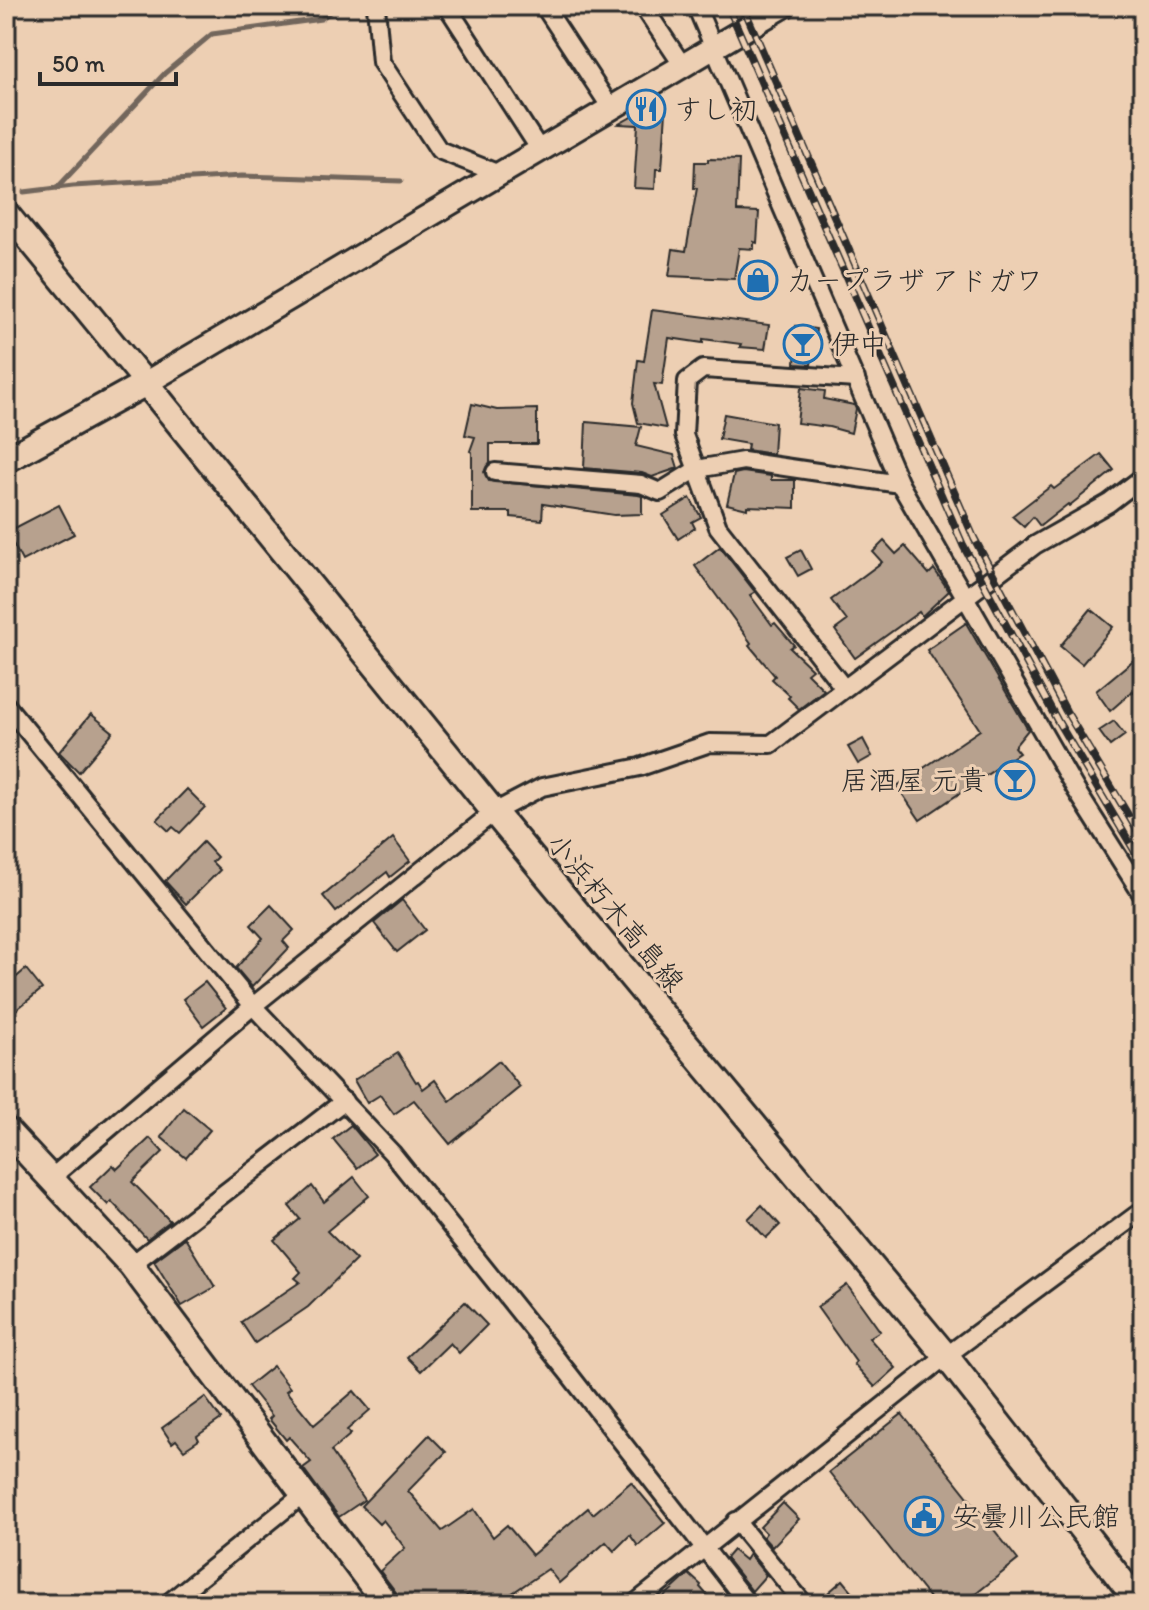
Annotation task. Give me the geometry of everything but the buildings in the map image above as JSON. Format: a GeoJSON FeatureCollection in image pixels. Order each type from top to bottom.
{"type":"FeatureCollection","features":[{"type":"Feature","properties":{"kind":"main road"},"geometry":{"type":"LineString","coordinates":[[6,460],[146,383]]}},
{"type":"Feature","properties":{"kind":"main road","name":"小浜朽木高島線"},"geometry":{"type":"LineString","coordinates":[[146,383],[494,812],[946,1356],[1139,1598]]}},
{"type":"Feature","properties":{"kind":"main road"},"geometry":{"type":"LineString","coordinates":[[6,1130],[131,1265],[386,1604]]}},
{"type":"Feature","properties":{"kind":"street"},"geometry":{"type":"LineString","coordinates":[[376,6],[381,62],[439,150],[499,174]]}},
{"type":"Feature","properties":{"kind":"street"},"geometry":{"type":"LineString","coordinates":[[447,6],[540,150]]}},
{"type":"Feature","properties":{"kind":"street"},"geometry":{"type":"LineString","coordinates":[[544,6],[611,108]]}},
{"type":"Feature","properties":{"kind":"street"},"geometry":{"type":"LineString","coordinates":[[643,6],[683,66]]}},
{"type":"Feature","properties":{"kind":"street"},"geometry":{"type":"LineString","coordinates":[[696,6],[900,484],[1076,790],[1143,896]]}},
{"type":"Feature","properties":{"kind":"street"},"geometry":{"type":"LineString","coordinates":[[6,212],[146,383],[784,6]]}},
{"type":"Feature","properties":{"kind":"street"},"geometry":{"type":"LineString","coordinates":[[844,688],[718,527],[684,435],[687,381],[703,369],[856,379]]}},
{"type":"Feature","properties":{"kind":"street"},"geometry":{"type":"LineString","coordinates":[[495,472],[641,484],[660,492],[697,469],[743,461],[900,484]]}},
{"type":"Feature","properties":{"kind":"street"},"geometry":{"type":"LineString","coordinates":[[51,1178],[253,1006],[494,812],[542,787],[640,767],[710,743],[771,744],[1035,545],[1109,503],[1143,477]]}},
{"type":"Feature","properties":{"kind":"street"},"geometry":{"type":"LineString","coordinates":[[6,705],[253,1006],[344,1101],[421,1190],[748,1604]]}},
{"type":"Feature","properties":{"kind":"street"},"geometry":{"type":"LineString","coordinates":[[131,1265],[344,1101]]}},
{"type":"Feature","properties":{"kind":"street"},"geometry":{"type":"LineString","coordinates":[[634,1604],[946,1356],[1143,1210]]}},
{"type":"Feature","properties":{"kind":"street"},"geometry":{"type":"LineString","coordinates":[[167,1604],[304,1494]]}},
{"type":"Feature","properties":{"kind":"street"},"geometry":{"type":"LineString","coordinates":[[736,1521],[804,1604]]}},
{"type":"Feature","properties":{"kind":"path"},"geometry":{"type":"LineString","coordinates":[[6,10],[16,6]]}},
{"type":"Feature","properties":{"kind":"waterway"},"geometry":{"type":"LineString","coordinates":[[57,188],[165,73],[212,34],[321,19],[337,6]]}},
{"type":"Feature","properties":{"kind":"waterway"},"geometry":{"type":"LineString","coordinates":[[24,192],[242,176],[401,181]]}},
{"type":"Feature","properties":{"kind":"railway"},"geometry":{"type":"LineString","coordinates":[[728,6],[963,545],[1057,720],[1143,865]]}},
{"type":"Feature","properties":{"kind":"railway"},"geometry":{"type":"LineString","coordinates":[[743,6],[974,538],[1066,711],[1143,840]]}},
{"type":"Feature","properties":{"kind":"place","name":"すし初"},"geometry":{"type":"Point","coordinates":[646,109]}},
{"type":"Feature","properties":{"kind":"place","name":"カープラザ アドガワ"},"geometry":{"type":"Point","coordinates":[758,280]}},
{"type":"Feature","properties":{"kind":"place","name":"伊中"},"geometry":{"type":"Point","coordinates":[803,344]}},
{"type":"Feature","properties":{"kind":"place","name":"居酒屋 元貴"},"geometry":{"type":"Point","coordinates":[1015,780]}},
{"type":"Feature","properties":{"kind":"place","name":"安曇川公民館"},"geometry":{"type":"Point","coordinates":[924,1516]}}]}
